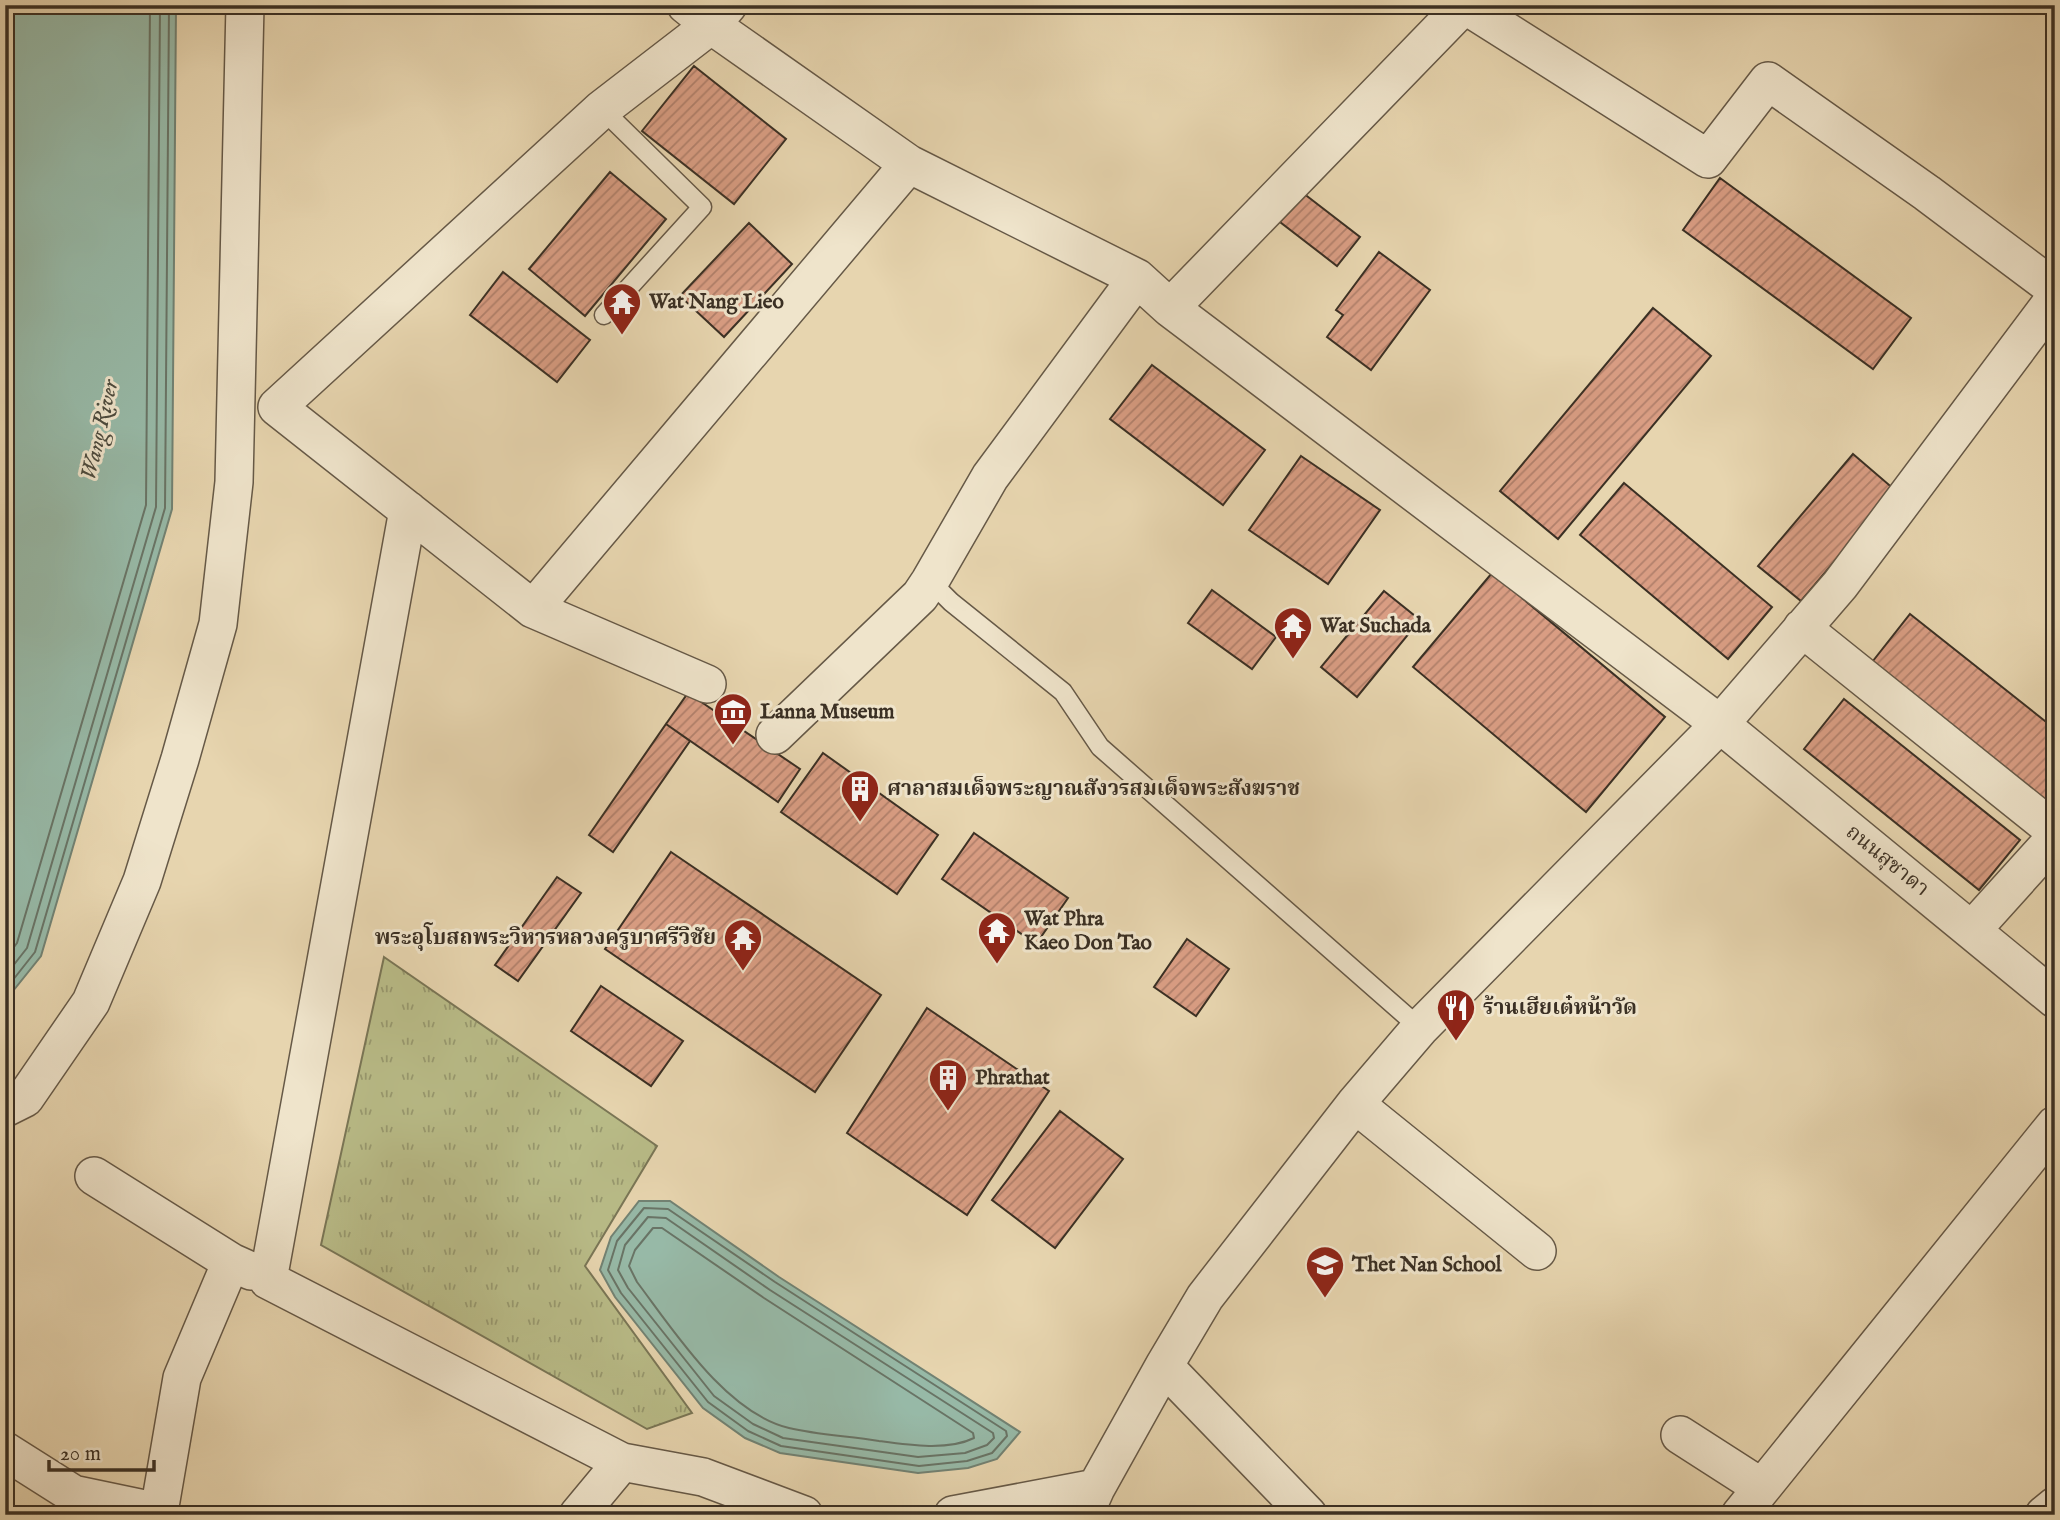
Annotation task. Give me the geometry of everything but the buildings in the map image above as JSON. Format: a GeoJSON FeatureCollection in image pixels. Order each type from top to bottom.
{"type":"FeatureCollection","features":[{"type":"Feature","properties":{"kind":"street"},"geometry":{"type":"LineString","coordinates":[[5,1108],[25,1098],[91,1002],[142,881],[218,624],[234,482],[245,5]]}},
{"type":"Feature","properties":{"kind":"street"},"geometry":{"type":"LineString","coordinates":[[1170,308],[1465,5],[1708,159],[1768,81],[1927,192],[2055,289]]}},
{"type":"Feature","properties":{"kind":"street"},"geometry":{"type":"LineString","coordinates":[[707,684],[533,609],[277,407],[708,12]]}},
{"type":"Feature","properties":{"kind":"street","name":"ถนนสุชาดา"},"geometry":{"type":"LineString","coordinates":[[708,12],[909,164],[1136,278],[1170,308],[1720,724],[2055,999]]}},
{"type":"Feature","properties":{"kind":"street"},"geometry":{"type":"LineString","coordinates":[[533,609],[909,164]]}},
{"type":"Feature","properties":{"kind":"street"},"geometry":{"type":"LineString","coordinates":[[775,735],[920,596],[990,477],[1136,278]]}},
{"type":"Feature","properties":{"kind":"street"},"geometry":{"type":"LineString","coordinates":[[1052,1515],[1085,1506],[1205,1297],[1355,1104],[1420,1028],[1720,724],[1840,585],[2055,298]]}},
{"type":"Feature","properties":{"kind":"street"},"geometry":{"type":"LineString","coordinates":[[268,1279],[408,510]]}},
{"type":"Feature","properties":{"kind":"street"},"geometry":{"type":"LineString","coordinates":[[1802,628],[2055,831]]}},
{"type":"Feature","properties":{"kind":"street"},"geometry":{"type":"LineString","coordinates":[[1972,930],[2055,838]]}},
{"type":"Feature","properties":{"kind":"street"},"geometry":{"type":"LineString","coordinates":[[1355,1104],[1537,1251]]}},
{"type":"Feature","properties":{"kind":"street"},"geometry":{"type":"LineString","coordinates":[[1680,1435],[1751,1501],[2055,1125]]}},
{"type":"Feature","properties":{"kind":"street"},"geometry":{"type":"LineString","coordinates":[[94,1176],[231,1262],[622,1462],[703,1477],[804,1515]]}},
{"type":"Feature","properties":{"kind":"street"},"geometry":{"type":"LineString","coordinates":[[5,1451],[73,1494],[161,1513],[182,1378],[231,1262]]}},
{"type":"Feature","properties":{"kind":"street"},"geometry":{"type":"LineString","coordinates":[[1164,1366],[1308,1515]]}},
{"type":"Feature","properties":{"kind":"street"},"geometry":{"type":"LineString","coordinates":[[578,1515],[622,1462]]}},
{"type":"Feature","properties":{"kind":"street"},"geometry":{"type":"LineString","coordinates":[[953,1515],[1085,1506]]}},
{"type":"Feature","properties":{"kind":"street"},"geometry":{"type":"LineString","coordinates":[[2044,1515],[2055,1506]]}},
{"type":"Feature","properties":{"kind":"lane"},"geometry":{"type":"LineString","coordinates":[[602,109],[702,207],[604,315]]}},
{"type":"Feature","properties":{"kind":"lane"},"geometry":{"type":"LineString","coordinates":[[930,581],[951,602],[1063,692],[1100,747],[1420,1028]]}},
{"type":"Feature","properties":{"kind":"green space"},"geometry":{"type":"Polygon","coordinates":[[[384,957],[657,1146],[585,1266],[692,1413],[647,1429],[321,1245],[384,957]]]}},
{"type":"Feature","properties":{"kind":"water","name":"Wang River"},"geometry":{"type":"Polygon","coordinates":[[[5,5],[176,5],[172,509],[41,956],[5,1001],[7,518],[5,5]]]}},
{"type":"Feature","properties":{"kind":"water"},"geometry":{"type":"Polygon","coordinates":[[[639,1201],[670,1201],[779,1277],[1020,1432],[997,1459],[968,1468],[918,1473],[780,1453],[745,1438],[703,1408],[615,1297],[600,1270],[611,1237],[639,1201]]]}},
{"type":"Feature","properties":{"kind":"place","name":"Wat Nang Lieo"},"geometry":{"type":"Point","coordinates":[622,336]}},
{"type":"Feature","properties":{"kind":"place","name":"Wat Suchada"},"geometry":{"type":"Point","coordinates":[1293,660]}},
{"type":"Feature","properties":{"kind":"place","name":"Lanna Museum"},"geometry":{"type":"Point","coordinates":[733,746]}},
{"type":"Feature","properties":{"kind":"place","name":"ศาลาสมเด็จพระญาณสังวรสมเด็จพระสังฆราช"},"geometry":{"type":"Point","coordinates":[860,823]}},
{"type":"Feature","properties":{"kind":"place","name":"Wat Phra Kaeo Don Tao"},"geometry":{"type":"Point","coordinates":[997,965]}},
{"type":"Feature","properties":{"kind":"place","name":"พระอุโบสถพระวิหารหลวงครูบาศรีวิชัย"},"geometry":{"type":"Point","coordinates":[743,972]}},
{"type":"Feature","properties":{"kind":"place","name":"ร้านเฮียเต๋หน้าวัด"},"geometry":{"type":"Point","coordinates":[1456,1042]}},
{"type":"Feature","properties":{"kind":"place","name":"Phrathat"},"geometry":{"type":"Point","coordinates":[948,1112]}},
{"type":"Feature","properties":{"kind":"place","name":"Thet Nan School"},"geometry":{"type":"Point","coordinates":[1325,1299]}}]}
